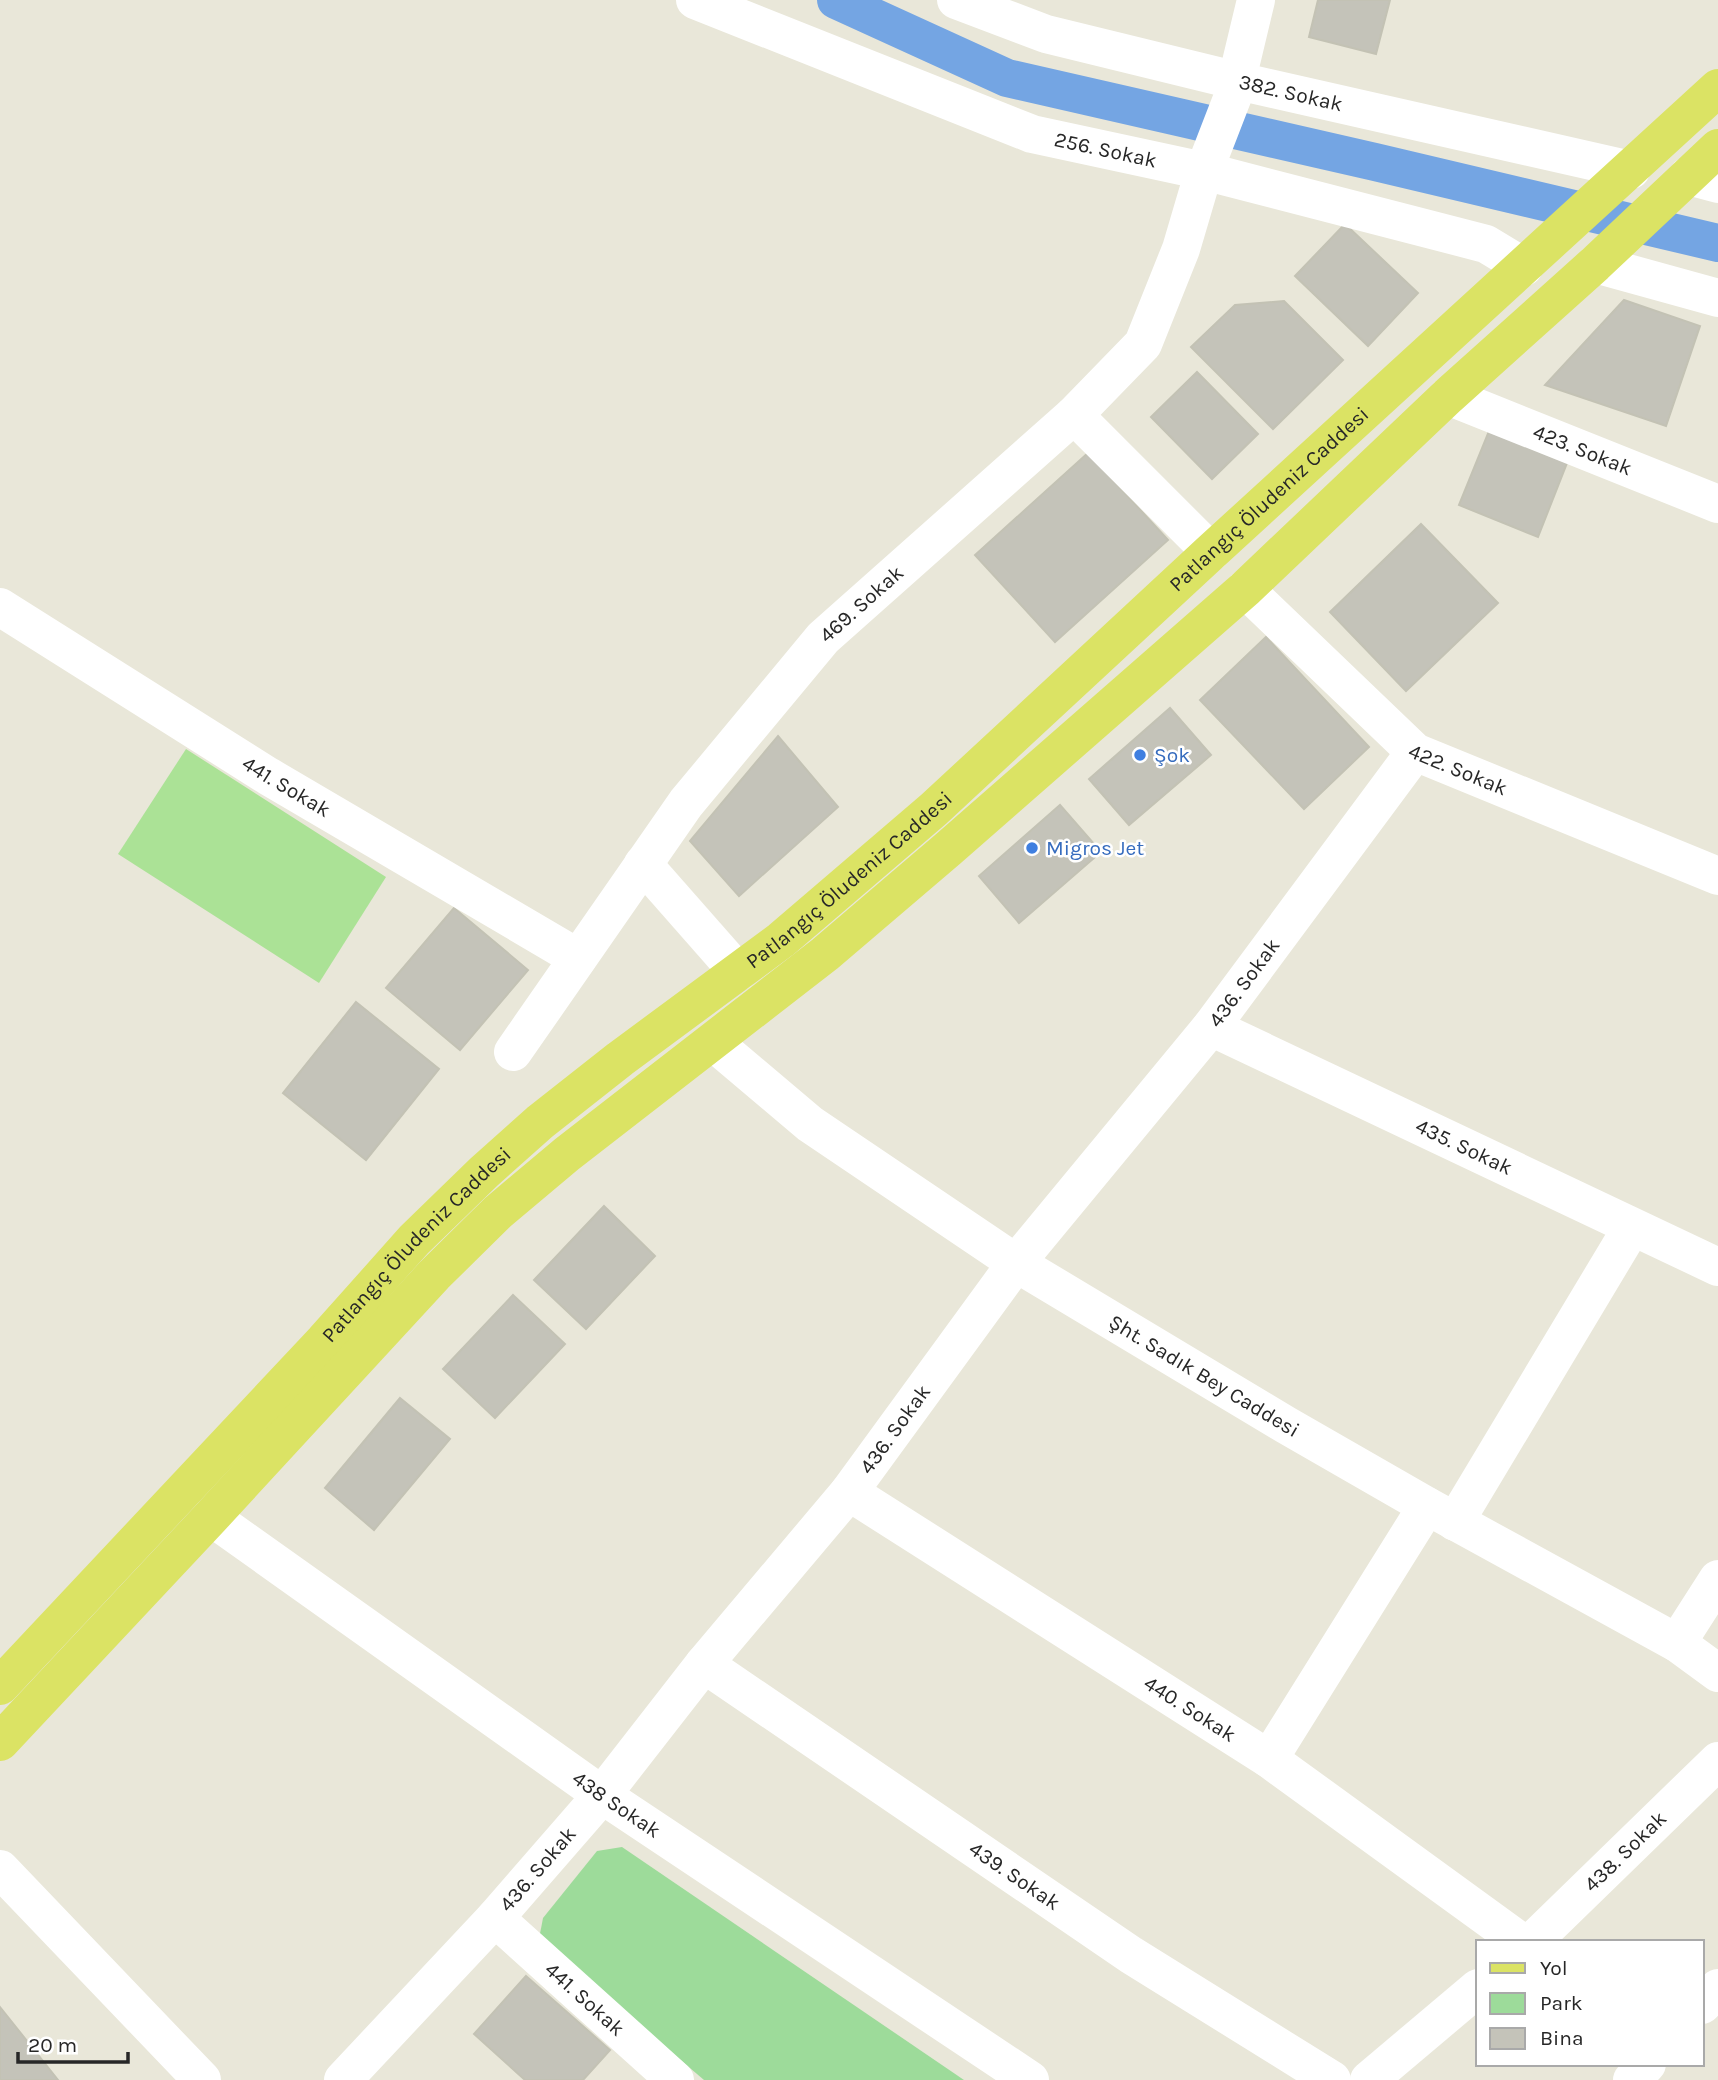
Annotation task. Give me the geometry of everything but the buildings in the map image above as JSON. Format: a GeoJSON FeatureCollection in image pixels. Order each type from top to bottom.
{"type":"FeatureCollection","features":[{"type":"Feature","properties":{"kind":"main road","name":"Patlangıç Öludeniz Caddesi"},"geometry":{"type":"LineString","coordinates":[[0,1686],[324,1341],[414,1240],[540,1122],[781,940],[934,809],[1718,88]]}},
{"type":"Feature","properties":{"kind":"main road","name":"Patlangıç Öludeniz Caddesi"},"geometry":{"type":"LineString","coordinates":[[0,1742],[416,1294],[498,1212],[567,1154],[846,937],[1245,589],[1448,396],[1601,258],[1694,183],[1718,149]]}},
{"type":"Feature","properties":{"kind":"street","name":"256. Sokak"},"geometry":{"type":"LineString","coordinates":[[695,0],[1032,134],[1207,164],[1486,244],[1524,267]]}},
{"type":"Feature","properties":{"kind":"street","name":"382. Sokak"},"geometry":{"type":"LineString","coordinates":[[956,0],[1046,34],[1235,88],[1622,178]]}},
{"type":"Feature","properties":{"kind":"street","name":"469. Sokak"},"geometry":{"type":"LineString","coordinates":[[513,1052],[686,803],[823,638],[1074,415],[1143,344],[1181,249],[1207,164],[1235,88],[1256,0]]}},
{"type":"Feature","properties":{"kind":"street"},"geometry":{"type":"LineString","coordinates":[[1601,258],[1718,298]]}},
{"type":"Feature","properties":{"kind":"street","name":"423. Sokak"},"geometry":{"type":"LineString","coordinates":[[1448,396],[1718,504]]}},
{"type":"Feature","properties":{"kind":"street"},"geometry":{"type":"LineString","coordinates":[[1074,415],[1211,552]]}},
{"type":"Feature","properties":{"kind":"street","name":"422. Sokak"},"geometry":{"type":"LineString","coordinates":[[1245,589],[1415,752],[1718,876]]}},
{"type":"Feature","properties":{"kind":"street","name":"441. Sokak"},"geometry":{"type":"LineString","coordinates":[[0,607],[268,776],[578,958]]}},
{"type":"Feature","properties":{"kind":"street","name":"436. Sokak"},"geometry":{"type":"LineString","coordinates":[[343,2080],[495,1918],[602,1795],[704,1664],[849,1492],[1016,1263],[1211,1027],[1415,752]]}},
{"type":"Feature","properties":{"kind":"street"},"geometry":{"type":"LineString","coordinates":[[643,864],[738,972]]}},
{"type":"Feature","properties":{"kind":"street","name":"435. Sokak"},"geometry":{"type":"LineString","coordinates":[[1211,1027],[1718,1267]]}},
{"type":"Feature","properties":{"kind":"street","name":"Şht. Sadık Bey Caddesi"},"geometry":{"type":"LineString","coordinates":[[713,1042],[810,1124],[1016,1263],[1286,1425],[1441,1514],[1677,1643],[1718,1673]]}},
{"type":"Feature","properties":{"kind":"street"},"geometry":{"type":"LineString","coordinates":[[1269,1759],[1441,1514],[1632,1227]]}},
{"type":"Feature","properties":{"kind":"street","name":"440. Sokak"},"geometry":{"type":"LineString","coordinates":[[849,1492],[1269,1759],[1518,1940]]}},
{"type":"Feature","properties":{"kind":"street","name":"438 Sokak"},"geometry":{"type":"LineString","coordinates":[[211,1517],[602,1795],[1030,2080]]}},
{"type":"Feature","properties":{"kind":"street"},"geometry":{"type":"LineString","coordinates":[[1677,1643],[1718,1579]]}},
{"type":"Feature","properties":{"kind":"street","name":"439. Sokak"},"geometry":{"type":"LineString","coordinates":[[704,1664],[1131,1955],[1332,2080]]}},
{"type":"Feature","properties":{"kind":"street","name":"438. Sokak"},"geometry":{"type":"LineString","coordinates":[[1534,1940],[1718,1761]]}},
{"type":"Feature","properties":{"kind":"street"},"geometry":{"type":"LineString","coordinates":[[0,1869],[202,2080]]}},
{"type":"Feature","properties":{"kind":"street","name":"441. Sokak"},"geometry":{"type":"LineString","coordinates":[[495,1918],[675,2080]]}},
{"type":"Feature","properties":{"kind":"street"},"geometry":{"type":"LineString","coordinates":[[1704,2003],[1718,1988]]}},
{"type":"Feature","properties":{"kind":"street"},"geometry":{"type":"LineString","coordinates":[[1369,2080],[1476,1990]]}},
{"type":"Feature","properties":{"kind":"street"},"geometry":{"type":"LineString","coordinates":[[1632,2080],[1645,2066]]}},
{"type":"Feature","properties":{"kind":"green space"},"geometry":{"type":"Polygon","coordinates":[[[186,749],[386,877],[319,983],[118,854],[186,749]]]}},
{"type":"Feature","properties":{"kind":"green space"},"geometry":{"type":"Polygon","coordinates":[[[622,1847],[964,2080],[704,2080],[539,1939],[543,1918],[597,1851],[622,1847]]]}},
{"type":"Feature","properties":{"kind":"waterway"},"geometry":{"type":"LineString","coordinates":[[836,0],[1007,78],[1718,243]]}},
{"type":"Feature","properties":{"kind":"place","name":"Şok"},"geometry":{"type":"Point","coordinates":[1140,755]}},
{"type":"Feature","properties":{"kind":"place","name":"Migros Jet"},"geometry":{"type":"Point","coordinates":[1032,848]}}]}
